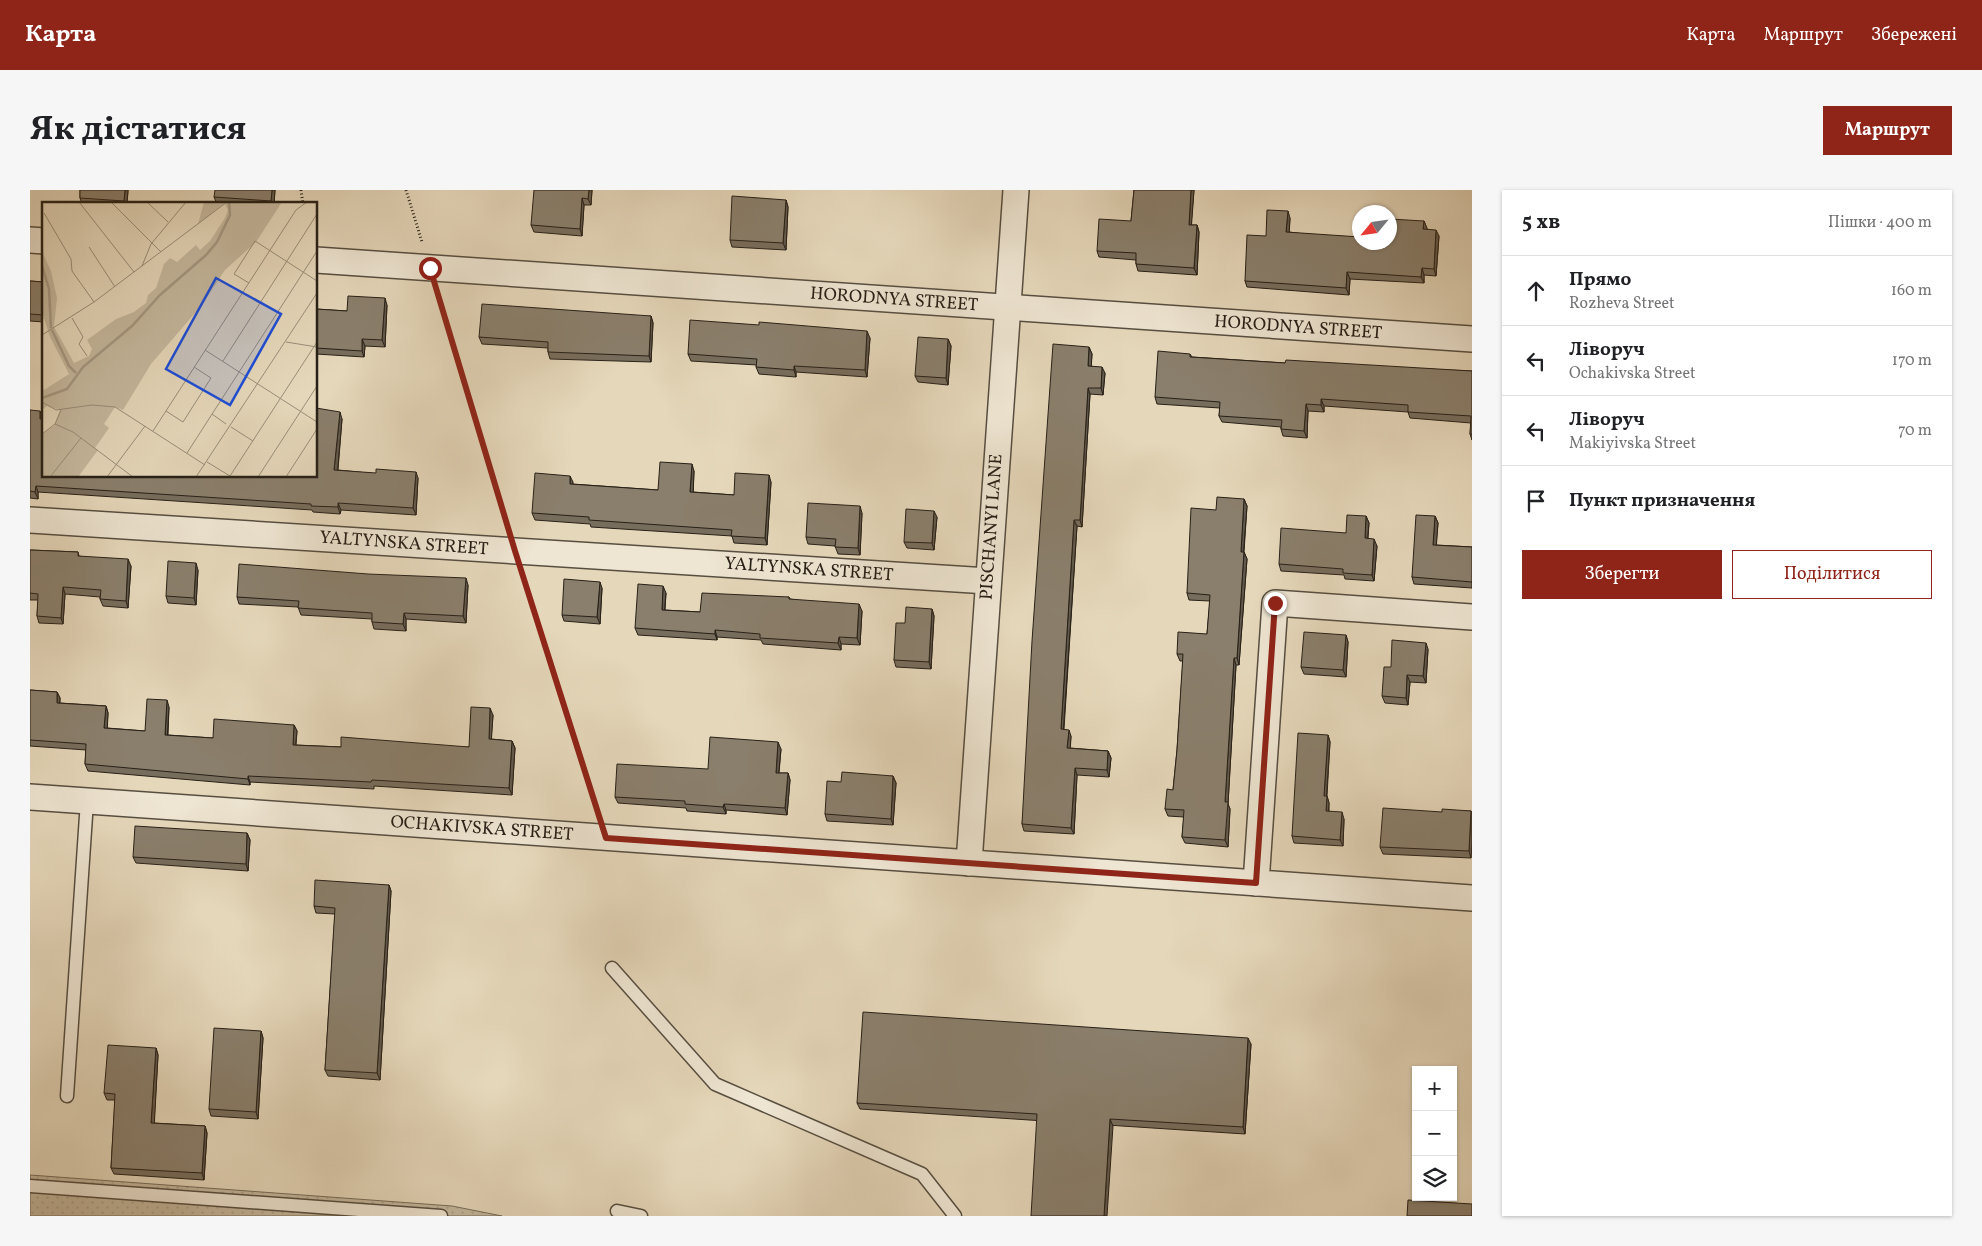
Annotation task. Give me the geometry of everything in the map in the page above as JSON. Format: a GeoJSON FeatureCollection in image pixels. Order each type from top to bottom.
{"type":"FeatureCollection","features":[{"type":"Feature","properties":{"kind":"street","name":"PISCHANYI LANE"},"geometry":{"type":"LineString","coordinates":[[969,863],[1016,190]]}},
{"type":"Feature","properties":{"kind":"street","name":"HORODNYA STREET"},"geometry":{"type":"LineString","coordinates":[[318,260],[1472,339]]}},
{"type":"Feature","properties":{"kind":"street","name":"YALTYNSKA STREET"},"geometry":{"type":"LineString","coordinates":[[30,520],[988,581]]}},
{"type":"Feature","properties":{"kind":"street"},"geometry":{"type":"LineString","coordinates":[[1256,883],[1275,603],[1472,617]]}},
{"type":"Feature","properties":{"kind":"street","name":"OCHAKIVSKA STREET"},"geometry":{"type":"LineString","coordinates":[[30,797],[1472,898]]}},
{"type":"Feature","properties":{"kind":"lane"},"geometry":{"type":"LineString","coordinates":[[67,1096],[87,801]]}},
{"type":"Feature","properties":{"kind":"lane"},"geometry":{"type":"LineString","coordinates":[[612,968],[715,1084],[922,1174],[955,1216]]}},
{"type":"Feature","properties":{"kind":"lane"},"geometry":{"type":"LineString","coordinates":[[30,1186],[441,1216]]}},
{"type":"Feature","properties":{"kind":"lane"},"geometry":{"type":"LineString","coordinates":[[617,1211],[641,1216]]}},
{"type":"Feature","properties":{"kind":"path"},"geometry":{"type":"LineString","coordinates":[[406,190],[515,551],[606,838]]}},
{"type":"Feature","properties":{"kind":"shaded area"},"geometry":{"type":"Polygon","coordinates":[[[30,1175],[452,1206],[502,1216],[30,1216],[30,1175]]]}},
{"type":"Feature","properties":{"kind":"building"},"geometry":{"type":"Polygon","coordinates":[[[80,190],[125,190],[124,201],[80,198],[80,190]]]}},
{"type":"Feature","properties":{"kind":"building"},"geometry":{"type":"Polygon","coordinates":[[[215,190],[272,190],[271,201],[214,197],[215,190]]]}},
{"type":"Feature","properties":{"kind":"building"},"geometry":{"type":"Polygon","coordinates":[[[534,190],[589,190],[588,199],[582,198],[580,229],[531,225],[534,190]]]}},
{"type":"Feature","properties":{"kind":"building"},"geometry":{"type":"Polygon","coordinates":[[[1134,190],[1191,190],[1189,225],[1197,225],[1194,268],[1136,264],[1136,253],[1097,251],[1099,219],[1131,221],[1134,190]]]}},
{"type":"Feature","properties":{"kind":"building"},"geometry":{"type":"Polygon","coordinates":[[[732,196],[786,200],[783,243],[730,240],[732,196]]]}},
{"type":"Feature","properties":{"kind":"building"},"geometry":{"type":"Polygon","coordinates":[[[1267,210],[1288,211],[1286,232],[1352,236],[1352,250],[1397,250],[1397,219],[1424,221],[1423,229],[1436,230],[1434,269],[1422,268],[1421,277],[1347,272],[1346,288],[1245,281],[1247,235],[1266,236],[1267,210]]]}},
{"type":"Feature","properties":{"kind":"building"},"geometry":{"type":"Polygon","coordinates":[[[30,281],[42,282],[42,315],[30,314],[30,281]]]}},
{"type":"Feature","properties":{"kind":"building"},"geometry":{"type":"Polygon","coordinates":[[[348,296],[385,298],[382,340],[362,339],[362,351],[318,348],[318,309],[347,311],[348,296]]]}},
{"type":"Feature","properties":{"kind":"building"},"geometry":{"type":"Polygon","coordinates":[[[482,304],[651,316],[649,356],[548,352],[548,342],[479,337],[482,304]]]}},
{"type":"Feature","properties":{"kind":"building"},"geometry":{"type":"Polygon","coordinates":[[[690,320],[759,325],[759,322],[867,331],[865,370],[794,366],[794,370],[756,367],[757,359],[688,354],[690,320]]]}},
{"type":"Feature","properties":{"kind":"building"},"geometry":{"type":"Polygon","coordinates":[[[918,337],[948,339],[946,378],[915,376],[918,337]]]}},
{"type":"Feature","properties":{"kind":"building"},"geometry":{"type":"Polygon","coordinates":[[[1053,344],[1089,347],[1088,366],[1102,367],[1101,388],[1088,388],[1080,520],[1074,520],[1061,729],[1069,730],[1067,748],[1108,751],[1107,770],[1075,768],[1071,828],[1022,824],[1032,641],[1053,344]]]}},
{"type":"Feature","properties":{"kind":"building"},"geometry":{"type":"Polygon","coordinates":[[[1158,351],[1190,354],[1190,357],[1285,363],[1286,360],[1472,371],[1472,434],[1470,434],[1471,416],[1408,412],[1408,405],[1321,399],[1321,405],[1306,404],[1304,431],[1281,429],[1282,420],[1219,416],[1220,402],[1155,397],[1158,351]]]}},
{"type":"Feature","properties":{"kind":"building"},"geometry":{"type":"Polygon","coordinates":[[[318,408],[340,412],[334,470],[376,473],[376,469],[416,472],[413,508],[338,503],[338,507],[311,506],[311,504],[36,486],[35,492],[30,491],[30,410],[40,411],[40,419],[42,419],[42,478],[318,478],[318,408]]]}},
{"type":"Feature","properties":{"kind":"building"},"geometry":{"type":"Polygon","coordinates":[[[660,462],[692,464],[690,492],[734,495],[735,473],[769,475],[765,538],[731,536],[732,530],[589,520],[589,517],[532,513],[535,473],[570,476],[570,484],[658,490],[660,462]]]}},
{"type":"Feature","properties":{"kind":"building"},"geometry":{"type":"Polygon","coordinates":[[[1217,497],[1244,499],[1241,552],[1244,552],[1237,658],[1234,658],[1225,802],[1228,802],[1225,840],[1182,837],[1184,810],[1165,809],[1167,789],[1173,790],[1177,750],[1183,654],[1177,654],[1178,632],[1207,634],[1210,595],[1187,593],[1191,508],[1216,510],[1217,497]]]}},
{"type":"Feature","properties":{"kind":"building"},"geometry":{"type":"Polygon","coordinates":[[[808,503],[860,506],[858,548],[835,547],[836,539],[806,537],[808,503]]]}},
{"type":"Feature","properties":{"kind":"building"},"geometry":{"type":"Polygon","coordinates":[[[906,509],[934,511],[932,543],[904,542],[906,509]]]}},
{"type":"Feature","properties":{"kind":"building"},"geometry":{"type":"Polygon","coordinates":[[[1347,515],[1366,516],[1365,538],[1374,539],[1372,575],[1343,573],[1343,569],[1279,564],[1281,528],[1346,533],[1347,515]]]}},
{"type":"Feature","properties":{"kind":"building"},"geometry":{"type":"Polygon","coordinates":[[[1416,515],[1435,516],[1433,545],[1472,547],[1472,582],[1412,577],[1416,515]]]}},
{"type":"Feature","properties":{"kind":"building"},"geometry":{"type":"Polygon","coordinates":[[[30,550],[78,552],[78,556],[128,559],[126,601],[100,599],[101,590],[63,587],[61,618],[37,616],[38,594],[30,593],[30,550]]]}},
{"type":"Feature","properties":{"kind":"building"},"geometry":{"type":"Polygon","coordinates":[[[168,561],[196,563],[194,598],[166,596],[168,561]]]}},
{"type":"Feature","properties":{"kind":"building"},"geometry":{"type":"Polygon","coordinates":[[[239,564],[368,574],[466,578],[463,616],[404,613],[403,624],[372,622],[372,613],[298,608],[299,601],[237,597],[239,564]]]}},
{"type":"Feature","properties":{"kind":"building"},"geometry":{"type":"Polygon","coordinates":[[[564,579],[600,582],[597,617],[562,615],[564,579]]]}},
{"type":"Feature","properties":{"kind":"building"},"geometry":{"type":"Polygon","coordinates":[[[638,584],[663,586],[662,610],[700,612],[702,593],[789,597],[789,599],[859,604],[857,638],[839,637],[838,643],[760,638],[760,634],[715,630],[715,634],[635,628],[638,584]]]}},
{"type":"Feature","properties":{"kind":"building"},"geometry":{"type":"Polygon","coordinates":[[[906,607],[932,609],[929,662],[894,660],[896,623],[905,623],[906,607]]]}},
{"type":"Feature","properties":{"kind":"building"},"geometry":{"type":"Polygon","coordinates":[[[1304,632],[1346,635],[1343,670],[1301,667],[1304,632]]]}},
{"type":"Feature","properties":{"kind":"building"},"geometry":{"type":"Polygon","coordinates":[[[1392,640],[1426,643],[1423,676],[1407,675],[1406,698],[1382,696],[1384,667],[1391,667],[1392,640]]]}},
{"type":"Feature","properties":{"kind":"building"},"geometry":{"type":"Polygon","coordinates":[[[30,690],[57,692],[57,703],[106,706],[104,728],[145,731],[147,699],[167,700],[165,735],[213,738],[214,719],[294,725],[293,745],[341,747],[341,737],[469,747],[471,707],[490,708],[489,739],[512,741],[509,788],[372,780],[371,782],[248,776],[248,779],[85,764],[86,744],[30,740],[30,690]]]}},
{"type":"Feature","properties":{"kind":"building"},"geometry":{"type":"Polygon","coordinates":[[[1298,733],[1328,735],[1324,796],[1327,796],[1326,811],[1342,812],[1340,840],[1292,836],[1298,733]]]}},
{"type":"Feature","properties":{"kind":"building"},"geometry":{"type":"Polygon","coordinates":[[[710,737],[778,742],[776,773],[788,773],[785,808],[724,804],[723,807],[685,804],[685,801],[615,797],[617,764],[708,769],[710,737]]]}},
{"type":"Feature","properties":{"kind":"building"},"geometry":{"type":"Polygon","coordinates":[[[842,772],[893,776],[891,819],[825,814],[827,781],[841,782],[842,772]]]}},
{"type":"Feature","properties":{"kind":"building"},"geometry":{"type":"Polygon","coordinates":[[[1383,808],[1442,812],[1442,809],[1471,811],[1469,851],[1380,847],[1383,808]]]}},
{"type":"Feature","properties":{"kind":"building"},"geometry":{"type":"Polygon","coordinates":[[[135,826],[247,833],[246,864],[133,857],[135,826]]]}},
{"type":"Feature","properties":{"kind":"building"},"geometry":{"type":"Polygon","coordinates":[[[315,880],[389,885],[377,1073],[325,1070],[335,908],[314,906],[315,880]]]}},
{"type":"Feature","properties":{"kind":"building"},"geometry":{"type":"Polygon","coordinates":[[[863,1012],[1248,1038],[1243,1127],[1110,1119],[1104,1216],[1031,1216],[1037,1114],[857,1103],[863,1012]]]}},
{"type":"Feature","properties":{"kind":"building"},"geometry":{"type":"Polygon","coordinates":[[[214,1028],[261,1031],[256,1112],[209,1109],[214,1028]]]}},
{"type":"Feature","properties":{"kind":"building"},"geometry":{"type":"Polygon","coordinates":[[[108,1045],[156,1048],[151,1123],[205,1126],[202,1173],[111,1168],[115,1094],[104,1093],[108,1045]]]}},
{"type":"Feature","properties":{"kind":"building"},"geometry":{"type":"Polygon","coordinates":[[[1408,1200],[1472,1204],[1472,1216],[1407,1216],[1408,1200]]]}},
{"type":"Feature","properties":{"kind":"route"},"geometry":{"type":"LineString","coordinates":[[430,268],[515,551],[606,838],[1256,883],[1275,603]]}}]}
